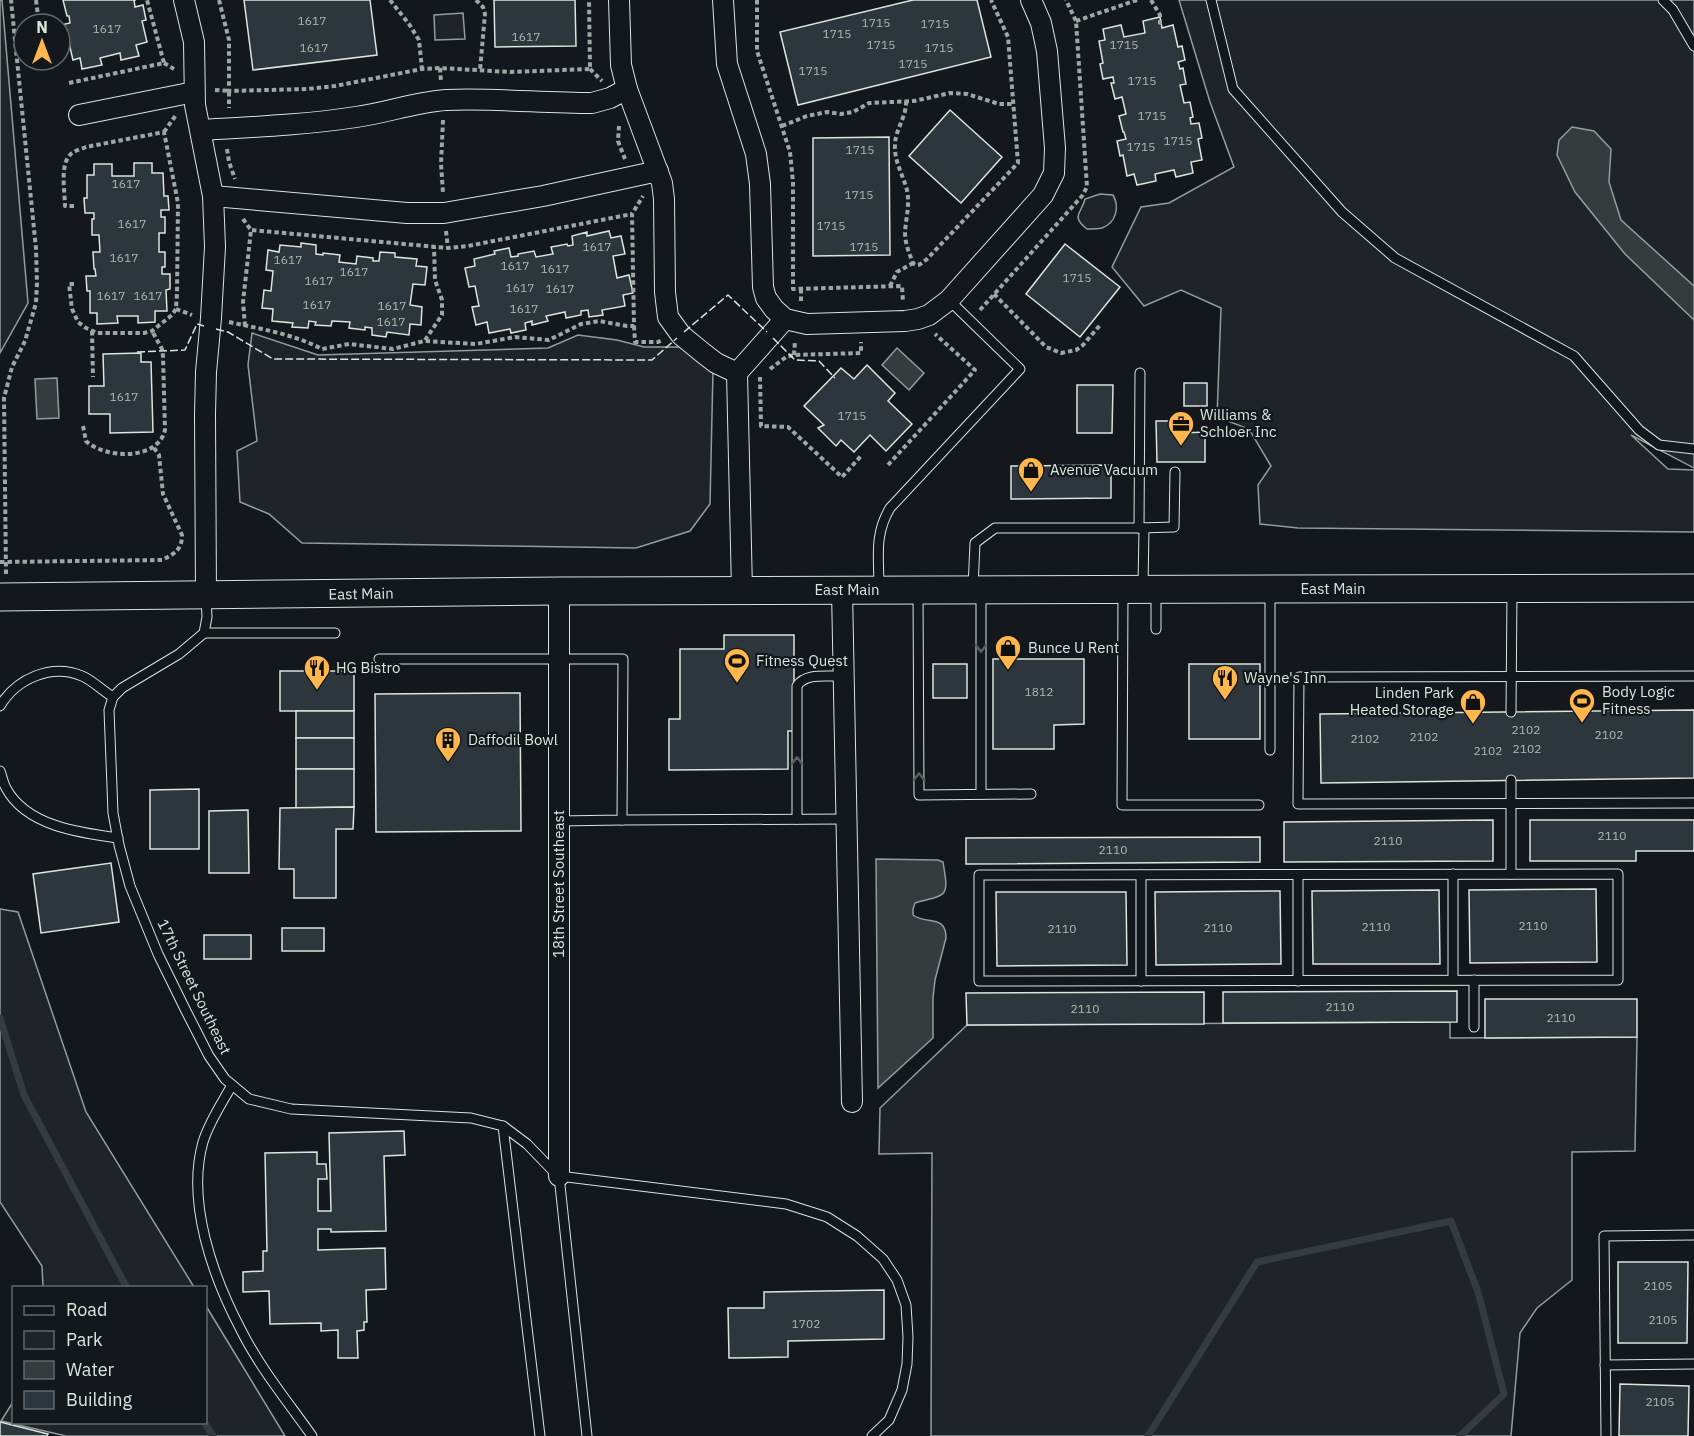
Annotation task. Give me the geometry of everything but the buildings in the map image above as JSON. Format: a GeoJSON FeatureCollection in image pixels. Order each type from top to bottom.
{"type":"FeatureCollection","features":[{"type":"Feature","properties":{"kind":"main road","name":"East Main"},"geometry":{"type":"LineString","coordinates":[[0,597],[742,590],[1694,588]]}},
{"type":"Feature","properties":{"kind":"street"},"geometry":{"type":"LineString","coordinates":[[184,0],[194,42],[196,116],[201,130],[213,196],[215,247],[205,404],[206,596]]}},
{"type":"Feature","properties":{"kind":"street"},"geometry":{"type":"LineString","coordinates":[[619,0],[621,65],[618,94],[658,171],[664,199],[665,292],[668,317],[681,335],[716,363],[737,373]]}},
{"type":"Feature","properties":{"kind":"street"},"geometry":{"type":"LineString","coordinates":[[723,0],[727,64],[756,154],[760,184],[763,287],[766,298],[774,309],[785,318],[807,324],[905,321],[929,315],[949,300],[1043,195],[1054,173],[1055,148],[1047,51],[1037,1]]}},
{"type":"Feature","properties":{"kind":"street"},"geometry":{"type":"LineString","coordinates":[[79,115],[195,92]]}},
{"type":"Feature","properties":{"kind":"street"},"geometry":{"type":"LineString","coordinates":[[201,130],[312,124],[443,100],[592,103],[618,94]]}},
{"type":"Feature","properties":{"kind":"street"},"geometry":{"type":"LineString","coordinates":[[213,196],[407,213],[444,213],[543,196],[658,171]]}},
{"type":"Feature","properties":{"kind":"street"},"geometry":{"type":"LineString","coordinates":[[742,590],[737,373],[785,318]]}},
{"type":"Feature","properties":{"kind":"street"},"geometry":{"type":"LineString","coordinates":[[842,590],[852,1102]]}},
{"type":"Feature","properties":{"kind":"street","name":"18th Street Southeast"},"geometry":{"type":"LineString","coordinates":[[559,591],[559,1176]]}},
{"type":"Feature","properties":{"kind":"lane"},"geometry":{"type":"LineString","coordinates":[[1211,0],[1233,89],[1342,212],[1395,258],[1574,356],[1639,430],[1659,445],[1694,450]]}},
{"type":"Feature","properties":{"kind":"lane"},"geometry":{"type":"LineString","coordinates":[[1663,0],[1673,10],[1694,46]]}},
{"type":"Feature","properties":{"kind":"lane"},"geometry":{"type":"LineString","coordinates":[[879,590],[879,531],[883,520],[891,508],[1020,369],[949,300]]}},
{"type":"Feature","properties":{"kind":"lane"},"geometry":{"type":"LineString","coordinates":[[1140,373],[1141,590],[1122,805],[1259,805]]}},
{"type":"Feature","properties":{"kind":"lane"},"geometry":{"type":"LineString","coordinates":[[981,794],[975,543],[995,528],[1174,527],[1175,472]]}},
{"type":"Feature","properties":{"kind":"lane"},"geometry":{"type":"LineString","coordinates":[[1270,589],[1270,750]]}},
{"type":"Feature","properties":{"kind":"lane"},"geometry":{"type":"LineString","coordinates":[[1511,712],[1512,589]]}},
{"type":"Feature","properties":{"kind":"lane"},"geometry":{"type":"LineString","coordinates":[[918,590],[919,795],[1031,794]]}},
{"type":"Feature","properties":{"kind":"lane"},"geometry":{"type":"LineString","coordinates":[[1141,590],[1156,629]]}},
{"type":"Feature","properties":{"kind":"lane"},"geometry":{"type":"LineString","coordinates":[[0,706],[7,695],[36,675],[58,671],[82,676],[113,697],[122,688],[179,654],[204,633],[207,617],[206,596]]}},
{"type":"Feature","properties":{"kind":"lane"},"geometry":{"type":"LineString","coordinates":[[204,633],[335,633]]}},
{"type":"Feature","properties":{"kind":"lane"},"geometry":{"type":"LineString","coordinates":[[379,659],[622,659],[622,820]]}},
{"type":"Feature","properties":{"kind":"lane"},"geometry":{"type":"LineString","coordinates":[[797,819],[797,686],[806,677],[844,676]]}},
{"type":"Feature","properties":{"kind":"lane"},"geometry":{"type":"LineString","coordinates":[[1694,676],[1299,677],[1298,804],[1694,803]]}},
{"type":"Feature","properties":{"kind":"lane","name":"17th Street Southeast"},"geometry":{"type":"LineString","coordinates":[[113,697],[109,710],[113,813],[130,886],[158,954],[209,1056],[225,1080],[249,1099],[291,1109],[471,1118],[503,1126],[527,1143],[559,1176]]}},
{"type":"Feature","properties":{"kind":"lane"},"geometry":{"type":"LineString","coordinates":[[0,771],[7,789],[20,806],[41,820],[74,831],[118,838]]}},
{"type":"Feature","properties":{"kind":"lane"},"geometry":{"type":"LineString","coordinates":[[1511,780],[1511,874]]}},
{"type":"Feature","properties":{"kind":"lane"},"geometry":{"type":"LineString","coordinates":[[558,821],[847,819]]}},
{"type":"Feature","properties":{"kind":"lane"},"geometry":{"type":"LineString","coordinates":[[1298,874],[1298,981]]}},
{"type":"Feature","properties":{"kind":"lane"},"geometry":{"type":"LineString","coordinates":[[1453,874],[1453,980]]}},
{"type":"Feature","properties":{"kind":"lane"},"geometry":{"type":"LineString","coordinates":[[1511,874],[1618,874],[1618,980],[979,981],[979,875],[1511,874]]}},
{"type":"Feature","properties":{"kind":"lane"},"geometry":{"type":"LineString","coordinates":[[1140,981],[1141,875]]}},
{"type":"Feature","properties":{"kind":"lane"},"geometry":{"type":"LineString","coordinates":[[1474,980],[1474,1027]]}},
{"type":"Feature","properties":{"kind":"lane"},"geometry":{"type":"LineString","coordinates":[[232,1085],[203,1141],[198,1169],[198,1211],[210,1254],[241,1330],[256,1356],[312,1436]]}},
{"type":"Feature","properties":{"kind":"lane"},"geometry":{"type":"LineString","coordinates":[[503,1126],[540,1436]]}},
{"type":"Feature","properties":{"kind":"lane"},"geometry":{"type":"LineString","coordinates":[[586,1436],[559,1176],[786,1204],[827,1217],[857,1236],[883,1259],[897,1280],[906,1305],[907,1364],[902,1390],[889,1420],[872,1436]]}},
{"type":"Feature","properties":{"kind":"lane"},"geometry":{"type":"LineString","coordinates":[[1606,1436],[1604,1236],[1694,1235]]}},
{"type":"Feature","properties":{"kind":"lane"},"geometry":{"type":"LineString","coordinates":[[1605,1365],[1694,1365]]}},
{"type":"Feature","properties":{"kind":"path"},"geometry":{"type":"LineString","coordinates":[[6,562],[4,398],[12,367],[31,324],[36,303],[37,283],[36,249],[11,0]]}},
{"type":"Feature","properties":{"kind":"path"},"geometry":{"type":"LineString","coordinates":[[69,83],[164,63],[147,0]]}},
{"type":"Feature","properties":{"kind":"path"},"geometry":{"type":"LineString","coordinates":[[219,0],[229,40],[227,147],[229,162],[235,178],[243,218],[252,230],[243,302],[245,326],[306,341],[322,350],[350,344],[393,349],[424,341],[476,344],[515,337],[549,340],[581,324],[599,321],[634,326]]}},
{"type":"Feature","properties":{"kind":"path"},"geometry":{"type":"LineString","coordinates":[[390,0],[419,40],[422,69]]}},
{"type":"Feature","properties":{"kind":"path"},"geometry":{"type":"LineString","coordinates":[[476,0],[483,7],[485,14],[480,70]]}},
{"type":"Feature","properties":{"kind":"path"},"geometry":{"type":"LineString","coordinates":[[589,0],[590,69],[618,94],[620,117],[618,141],[644,196],[632,214],[635,342],[658,342],[677,329]]}},
{"type":"Feature","properties":{"kind":"path"},"geometry":{"type":"LineString","coordinates":[[757,0],[757,51],[790,152],[793,182],[794,289],[902,286],[905,308],[975,370],[888,465]]}},
{"type":"Feature","properties":{"kind":"path"},"geometry":{"type":"LineString","coordinates":[[890,286],[897,272],[913,263],[920,265],[927,260],[1018,163],[1008,37],[990,0]]}},
{"type":"Feature","properties":{"kind":"path"},"geometry":{"type":"LineString","coordinates":[[1076,21],[1137,0]]}},
{"type":"Feature","properties":{"kind":"path"},"geometry":{"type":"LineString","coordinates":[[1151,0],[1160,15],[1160,25]]}},
{"type":"Feature","properties":{"kind":"path"},"geometry":{"type":"LineString","coordinates":[[440,68],[443,100],[441,164],[448,248]]}},
{"type":"Feature","properties":{"kind":"path"},"geometry":{"type":"LineString","coordinates":[[229,91],[335,86],[422,69],[510,72],[590,69]]}},
{"type":"Feature","properties":{"kind":"path"},"geometry":{"type":"LineString","coordinates":[[782,126],[807,116],[827,112],[841,114],[853,112],[869,103],[923,99],[950,93],[967,94],[999,104],[1012,104]]}},
{"type":"Feature","properties":{"kind":"path"},"geometry":{"type":"LineString","coordinates":[[906,101],[906,109],[897,131],[895,155],[907,191],[908,208],[905,233],[913,263]]}},
{"type":"Feature","properties":{"kind":"path"},"geometry":{"type":"LineString","coordinates":[[75,284],[69,284],[72,309],[78,322],[92,331],[105,334],[129,334],[152,331],[176,309],[178,203],[164,132],[176,114]]}},
{"type":"Feature","properties":{"kind":"path"},"geometry":{"type":"LineString","coordinates":[[74,206],[66,206],[64,173],[68,157],[74,152],[86,147],[164,132]]}},
{"type":"Feature","properties":{"kind":"path"},"geometry":{"type":"LineString","coordinates":[[252,230],[448,248],[632,214]]}},
{"type":"Feature","properties":{"kind":"path"},"geometry":{"type":"LineString","coordinates":[[424,341],[442,315],[442,300],[435,280],[434,247]]}},
{"type":"Feature","properties":{"kind":"path"},"geometry":{"type":"LineString","coordinates":[[994,294],[1046,347],[1061,353],[1076,350],[1083,345],[1101,324]]}},
{"type":"Feature","properties":{"kind":"path"},"geometry":{"type":"LineString","coordinates":[[92,331],[93,376]]}},
{"type":"Feature","properties":{"kind":"path"},"geometry":{"type":"LineString","coordinates":[[83,426],[86,441],[100,450],[117,453],[141,452],[154,448],[163,437],[165,429],[163,356],[162,349],[152,331]]}},
{"type":"Feature","properties":{"kind":"path"},"geometry":{"type":"LineString","coordinates":[[769,369],[786,357],[794,355],[861,353],[861,336]]}},
{"type":"Feature","properties":{"kind":"path"},"geometry":{"type":"LineString","coordinates":[[760,376],[761,426],[788,427],[842,477],[861,456]]}},
{"type":"Feature","properties":{"kind":"path"},"geometry":{"type":"LineString","coordinates":[[0,562],[162,560],[177,553],[182,535],[164,494],[159,455],[154,448]]}},
{"type":"Feature","properties":{"kind":"green space"},"geometry":{"type":"Polygon","coordinates":[[[0,0],[2,0],[28,303],[0,353],[0,0]]]}},
{"type":"Feature","properties":{"kind":"green space"},"geometry":{"type":"Polygon","coordinates":[[[1179,0],[1694,0],[1694,468],[1631,435],[1668,469],[1694,470],[1694,532],[1298,528],[1260,524],[1258,485],[1271,466],[1249,429],[1217,417],[1221,308],[1181,290],[1144,306],[1112,267],[1141,207],[1169,203],[1234,167],[1210,102],[1179,0]]]}},
{"type":"Feature","properties":{"kind":"green space"},"geometry":{"type":"Polygon","coordinates":[[[463,13],[465,39],[435,40],[434,15],[463,13]]]}},
{"type":"Feature","properties":{"kind":"green space"},"geometry":{"type":"Polygon","coordinates":[[[1100,194],[1113,195],[1116,205],[1115,214],[1107,226],[1087,229],[1079,221],[1078,214],[1085,199],[1100,194]]]}},
{"type":"Feature","properties":{"kind":"green space"},"geometry":{"type":"Polygon","coordinates":[[[252,333],[318,355],[548,348],[578,335],[617,340],[644,347],[683,347],[713,370],[710,504],[690,531],[636,548],[302,543],[269,514],[240,502],[237,451],[257,441],[248,365],[252,333]]]}},
{"type":"Feature","properties":{"kind":"green space"},"geometry":{"type":"Polygon","coordinates":[[[0,909],[18,912],[86,1112],[193,1286],[43,1286],[42,1266],[0,1202],[0,909]]]}},
{"type":"Feature","properties":{"kind":"green space"},"geometry":{"type":"Polygon","coordinates":[[[1450,1022],[1450,1038],[1637,1037],[1635,1151],[1572,1152],[1572,1280],[1537,1308],[1520,1333],[1511,1436],[931,1436],[932,1153],[879,1154],[880,1108],[967,1025],[1450,1022]]]}},
{"type":"Feature","properties":{"kind":"green space"},"geometry":{"type":"Polygon","coordinates":[[[207,1308],[285,1436],[66,1436],[14,1424],[207,1424],[207,1308]]]}},
{"type":"Feature","properties":{"kind":"green space"},"geometry":{"type":"Polygon","coordinates":[[[12,1404],[12,1424],[1,1421],[12,1404]]]}},
{"type":"Feature","properties":{"kind":"water"},"geometry":{"type":"Polygon","coordinates":[[[1572,127],[1594,131],[1611,149],[1609,182],[1621,220],[1694,286],[1694,320],[1625,254],[1575,192],[1557,155],[1559,140],[1572,127]]]}},
{"type":"Feature","properties":{"kind":"water"},"geometry":{"type":"Polygon","coordinates":[[[897,348],[924,373],[909,390],[882,365],[897,348]]]}},
{"type":"Feature","properties":{"kind":"water"},"geometry":{"type":"Polygon","coordinates":[[[57,378],[59,418],[37,419],[35,379],[57,378]]]}},
{"type":"Feature","properties":{"kind":"water"},"geometry":{"type":"Polygon","coordinates":[[[876,859],[938,860],[943,862],[946,882],[944,893],[915,903],[913,909],[913,915],[939,923],[945,931],[946,938],[935,980],[933,1038],[878,1088],[876,859]]]}},
{"type":"Feature","properties":{"kind":"waterway"},"geometry":{"type":"LineString","coordinates":[[0,1018],[24,1095],[126,1286]]}},
{"type":"Feature","properties":{"kind":"waterway"},"geometry":{"type":"LineString","coordinates":[[1148,1436],[1257,1262],[1451,1221],[1478,1292],[1504,1394],[1460,1436]]}},
{"type":"Feature","properties":{"kind":"waterway"},"geometry":{"type":"LineString","coordinates":[[205,1424],[213,1436]]}},
{"type":"Feature","properties":{"kind":"fence"},"geometry":{"type":"LineString","coordinates":[[684,332],[728,295],[767,332]]}},
{"type":"Feature","properties":{"kind":"fence"},"geometry":{"type":"LineString","coordinates":[[137,352],[185,350],[197,324],[204,326]]}},
{"type":"Feature","properties":{"kind":"fence"},"geometry":{"type":"LineString","coordinates":[[216,329],[228,332],[273,359],[652,360],[677,338]]}},
{"type":"Feature","properties":{"kind":"fence"},"geometry":{"type":"LineString","coordinates":[[773,338],[795,360],[819,361],[835,378]]}},
{"type":"Feature","properties":{"kind":"place","name":"Williams & Schloer Inc"},"geometry":{"type":"Point","coordinates":[1181,447]}},
{"type":"Feature","properties":{"kind":"place","name":"Avenue Vacuum"},"geometry":{"type":"Point","coordinates":[1031,493]}},
{"type":"Feature","properties":{"kind":"place","name":"Bunce U Rent"},"geometry":{"type":"Point","coordinates":[1008,671]}},
{"type":"Feature","properties":{"kind":"place","name":"Fitness Quest"},"geometry":{"type":"Point","coordinates":[737,684]}},
{"type":"Feature","properties":{"kind":"place","name":"HG Bistro"},"geometry":{"type":"Point","coordinates":[317,691]}},
{"type":"Feature","properties":{"kind":"place","name":"Wayne's Inn"},"geometry":{"type":"Point","coordinates":[1225,701]}},
{"type":"Feature","properties":{"kind":"place","name":"Body Logic Fitness"},"geometry":{"type":"Point","coordinates":[1582,724]}},
{"type":"Feature","properties":{"kind":"place","name":"Linden Park Heated Storage"},"geometry":{"type":"Point","coordinates":[1473,725]}},
{"type":"Feature","properties":{"kind":"place","name":"Daffodil Bowl"},"geometry":{"type":"Point","coordinates":[448,763]}}]}
